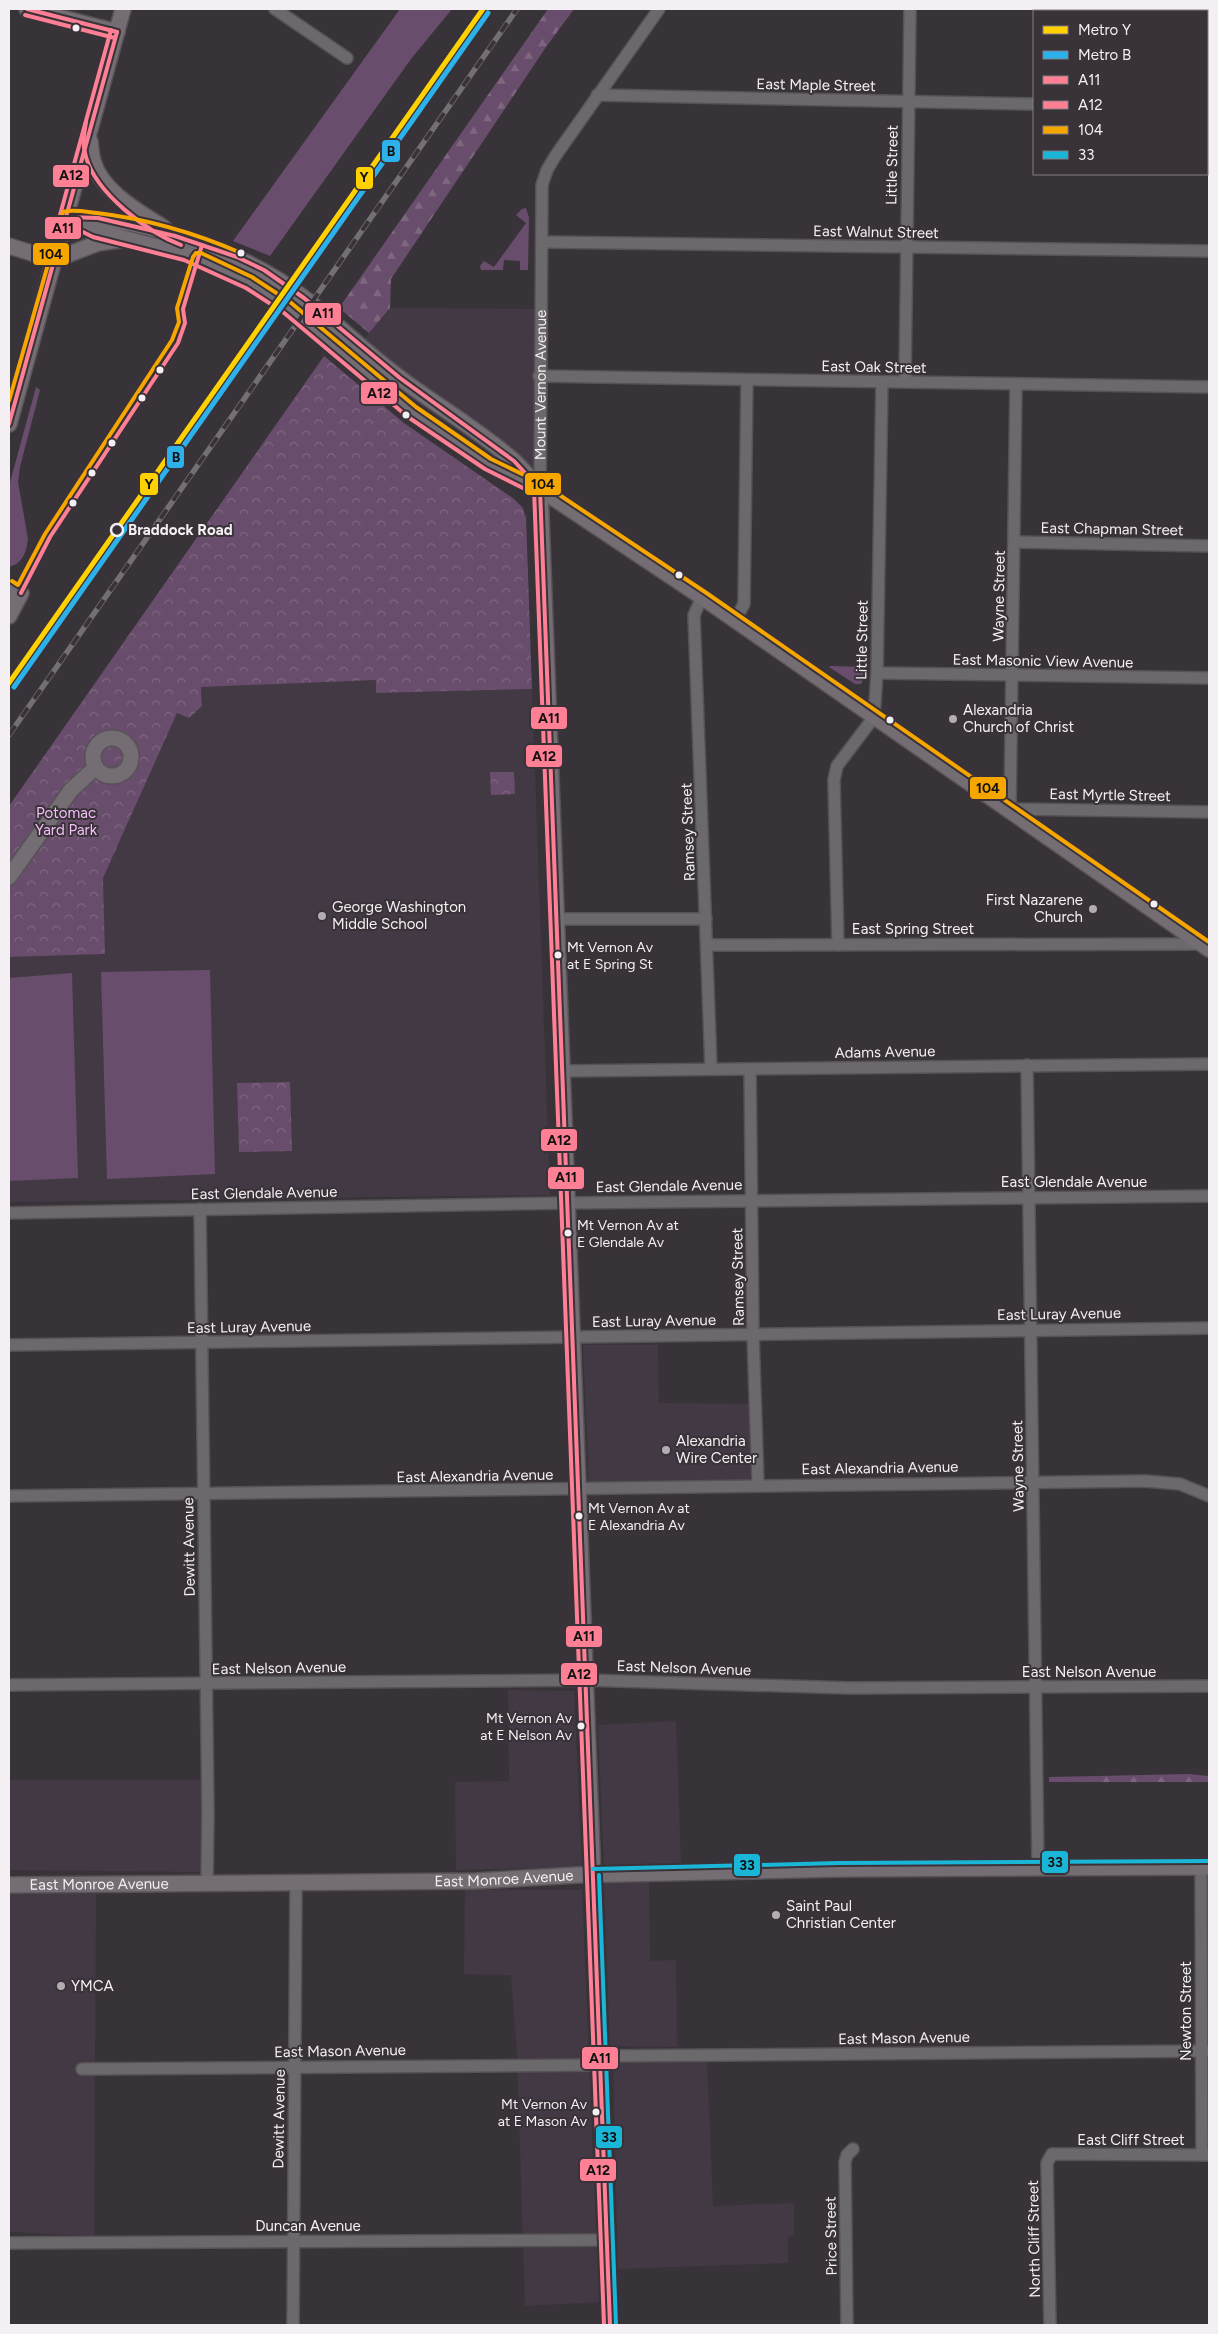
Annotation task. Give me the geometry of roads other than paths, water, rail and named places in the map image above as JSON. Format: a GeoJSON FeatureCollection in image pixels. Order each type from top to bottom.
{"type":"FeatureCollection","features":[{"type":"Feature","properties":{"kind":"main road"},"geometry":{"type":"LineString","coordinates":[[27,9],[117,32]]}},
{"type":"Feature","properties":{"kind":"main road"},"geometry":{"type":"LineString","coordinates":[[9,424],[124,9]]}},
{"type":"Feature","properties":{"kind":"main road"},"geometry":{"type":"LineString","coordinates":[[89,133],[93,162],[106,183],[122,199],[175,236]]}},
{"type":"Feature","properties":{"kind":"main road"},"geometry":{"type":"LineString","coordinates":[[66,217],[98,218],[175,236],[237,258],[264,270],[304,298],[400,378],[514,461],[540,489]]}},
{"type":"Feature","properties":{"kind":"main road"},"geometry":{"type":"LineString","coordinates":[[66,217],[95,231],[186,254],[250,282],[287,307],[412,412],[488,464],[540,489],[702,597],[874,718],[1010,809],[1207,946]]}},
{"type":"Feature","properties":{"kind":"main road"},"geometry":{"type":"LineString","coordinates":[[9,246],[54,260],[98,244],[132,239]]}},
{"type":"Feature","properties":{"kind":"main road","name":"Mount Vernon Avenue"},"geometry":{"type":"LineString","coordinates":[[540,489],[610,2325]]}},
{"type":"Feature","properties":{"kind":"main road"},"geometry":{"type":"LineString","coordinates":[[9,616],[15,590]]}},
{"type":"Feature","properties":{"kind":"main road"},"geometry":{"type":"LineString","coordinates":[[9,877],[71,790],[96,767]]}},
{"type":"Feature","properties":{"kind":"main road","name":"East Monroe Avenue"},"geometry":{"type":"LineString","coordinates":[[9,1885],[476,1881],[592,1875],[839,1869],[1205,1867]]}},
{"type":"Feature","properties":{"kind":"street"},"geometry":{"type":"LineString","coordinates":[[275,9],[347,58]]}},
{"type":"Feature","properties":{"kind":"street","name":"Mount Vernon Avenue"},"geometry":{"type":"LineString","coordinates":[[540,489],[539,376],[543,242],[542,185],[547,170],[597,95],[659,9]]}},
{"type":"Feature","properties":{"kind":"street","name":"Little Street"},"geometry":{"type":"LineString","coordinates":[[905,382],[910,9]]}},
{"type":"Feature","properties":{"kind":"street","name":"East Maple Street"},"geometry":{"type":"LineString","coordinates":[[597,95],[1033,104]]}},
{"type":"Feature","properties":{"kind":"street","name":"East Walnut Street"},"geometry":{"type":"LineString","coordinates":[[543,242],[1209,251]]}},
{"type":"Feature","properties":{"kind":"street","name":"East Oak Street"},"geometry":{"type":"LineString","coordinates":[[539,376],[1209,387]]}},
{"type":"Feature","properties":{"kind":"street"},"geometry":{"type":"LineString","coordinates":[[735,620],[744,604],[747,380]]}},
{"type":"Feature","properties":{"kind":"street","name":"Little Street"},"geometry":{"type":"LineString","coordinates":[[874,718],[877,673],[882,382]]}},
{"type":"Feature","properties":{"kind":"street","name":"Wayne Street"},"geometry":{"type":"LineString","coordinates":[[1010,809],[1016,384]]}},
{"type":"Feature","properties":{"kind":"street","name":"East Chapman Street"},"geometry":{"type":"LineString","coordinates":[[1015,542],[1209,546]]}},
{"type":"Feature","properties":{"kind":"street","name":"Ramsey Street"},"geometry":{"type":"LineString","coordinates":[[702,597],[694,615],[711,1068]]}},
{"type":"Feature","properties":{"kind":"street","name":"East Masonic View Avenue"},"geometry":{"type":"LineString","coordinates":[[877,673],[1209,678]]}},
{"type":"Feature","properties":{"kind":"street"},"geometry":{"type":"LineString","coordinates":[[838,945],[834,780],[838,766],[874,718]]}},
{"type":"Feature","properties":{"kind":"street","name":"East Myrtle Street"},"geometry":{"type":"LineString","coordinates":[[1010,809],[1209,812]]}},
{"type":"Feature","properties":{"kind":"street"},"geometry":{"type":"LineString","coordinates":[[557,919],[706,919]]}},
{"type":"Feature","properties":{"kind":"street","name":"East Spring Street"},"geometry":{"type":"LineString","coordinates":[[707,944],[1207,946]]}},
{"type":"Feature","properties":{"kind":"street","name":"Adams Avenue"},"geometry":{"type":"LineString","coordinates":[[561,1070],[1209,1064]]}},
{"type":"Feature","properties":{"kind":"street","name":"Wayne Street"},"geometry":{"type":"LineString","coordinates":[[1027,1066],[1038,1867]]}},
{"type":"Feature","properties":{"kind":"street","name":"Ramsey Street"},"geometry":{"type":"LineString","coordinates":[[750,1069],[753,1334],[758,1484]]}},
{"type":"Feature","properties":{"kind":"street","name":"East Glendale Avenue"},"geometry":{"type":"LineString","coordinates":[[9,1213],[566,1202],[1209,1196]]}},
{"type":"Feature","properties":{"kind":"street","name":"Dewitt Avenue"},"geometry":{"type":"LineString","coordinates":[[200,1209],[208,1813],[207,1884]]}},
{"type":"Feature","properties":{"kind":"street","name":"East Luray Avenue"},"geometry":{"type":"LineString","coordinates":[[9,1345],[1209,1328]]}},
{"type":"Feature","properties":{"kind":"street","name":"East Alexandria Avenue"},"geometry":{"type":"LineString","coordinates":[[9,1496],[578,1490],[758,1484],[1033,1481],[1163,1482],[1180,1484],[1209,1496]]}},
{"type":"Feature","properties":{"kind":"street","name":"East Nelson Avenue"},"geometry":{"type":"LineString","coordinates":[[9,1685],[585,1680],[850,1688],[1209,1686]]}},
{"type":"Feature","properties":{"kind":"street","name":"Newton Street"},"geometry":{"type":"LineString","coordinates":[[1205,1867],[1205,2155]]}},
{"type":"Feature","properties":{"kind":"street","name":"Dewitt Avenue"},"geometry":{"type":"LineString","coordinates":[[292,2325],[296,1884]]}},
{"type":"Feature","properties":{"kind":"street","name":"East Mason Avenue"},"geometry":{"type":"LineString","coordinates":[[82,2069],[1205,2051]]}},
{"type":"Feature","properties":{"kind":"street","name":"Price Street"},"geometry":{"type":"LineString","coordinates":[[847,2325],[845,2162],[853,2149]]}},
{"type":"Feature","properties":{"kind":"street","name":"East Cliff Street"},"geometry":{"type":"LineString","coordinates":[[1052,2154],[1205,2155]]}},
{"type":"Feature","properties":{"kind":"street","name":"North Cliff Street"},"geometry":{"type":"LineString","coordinates":[[1050,2325],[1047,2163],[1052,2154]]}},
{"type":"Feature","properties":{"kind":"street","name":"Duncan Avenue"},"geometry":{"type":"LineString","coordinates":[[9,2243],[292,2240],[607,2240]]}},
{"type":"Feature","properties":{"kind":"railway"},"geometry":{"type":"LineString","coordinates":[[9,735],[517,9]]}},
{"type":"Feature","properties":{"kind":"metro line","name":"Y"},"geometry":{"type":"LineString","coordinates":[[9,683],[483,9]]}},
{"type":"Feature","properties":{"kind":"metro line","name":"B"},"geometry":{"type":"LineString","coordinates":[[14,687],[488,13]]}},
{"type":"Feature","properties":{"kind":"place","name":"Braddock Road"},"geometry":{"type":"Point","coordinates":[117,530]}},
{"type":"Feature","properties":{"kind":"place","name":"Alexandria Church of Christ"},"geometry":{"type":"Point","coordinates":[953,719]}},
{"type":"Feature","properties":{"kind":"place","name":"First Nazarene Church"},"geometry":{"type":"Point","coordinates":[1093,909]}},
{"type":"Feature","properties":{"kind":"place","name":"George Washington Middle School"},"geometry":{"type":"Point","coordinates":[322,916]}},
{"type":"Feature","properties":{"kind":"place","name":"Mt Vernon Av at E Spring St"},"geometry":{"type":"Point","coordinates":[558,955]}},
{"type":"Feature","properties":{"kind":"place","name":"Mt Vernon Av at E Glendale Av"},"geometry":{"type":"Point","coordinates":[568,1233]}},
{"type":"Feature","properties":{"kind":"place","name":"Alexandria Wire Center"},"geometry":{"type":"Point","coordinates":[666,1450]}},
{"type":"Feature","properties":{"kind":"place","name":"Mt Vernon Av at E Alexandria Av"},"geometry":{"type":"Point","coordinates":[579,1516]}},
{"type":"Feature","properties":{"kind":"place","name":"Mt Vernon Av at E Nelson Av"},"geometry":{"type":"Point","coordinates":[581,1726]}},
{"type":"Feature","properties":{"kind":"place","name":"Saint Paul Christian Center"},"geometry":{"type":"Point","coordinates":[776,1915]}},
{"type":"Feature","properties":{"kind":"place","name":"YMCA"},"geometry":{"type":"Point","coordinates":[61,1986]}},
{"type":"Feature","properties":{"kind":"place","name":"Mt Vernon Av at E Mason Av"},"geometry":{"type":"Point","coordinates":[596,2112]}},
{"type":"Feature","properties":{"kind":"park label","name":"Potomac Yard Park"},"geometry":{"type":"Point","coordinates":[66,822]}}]}
